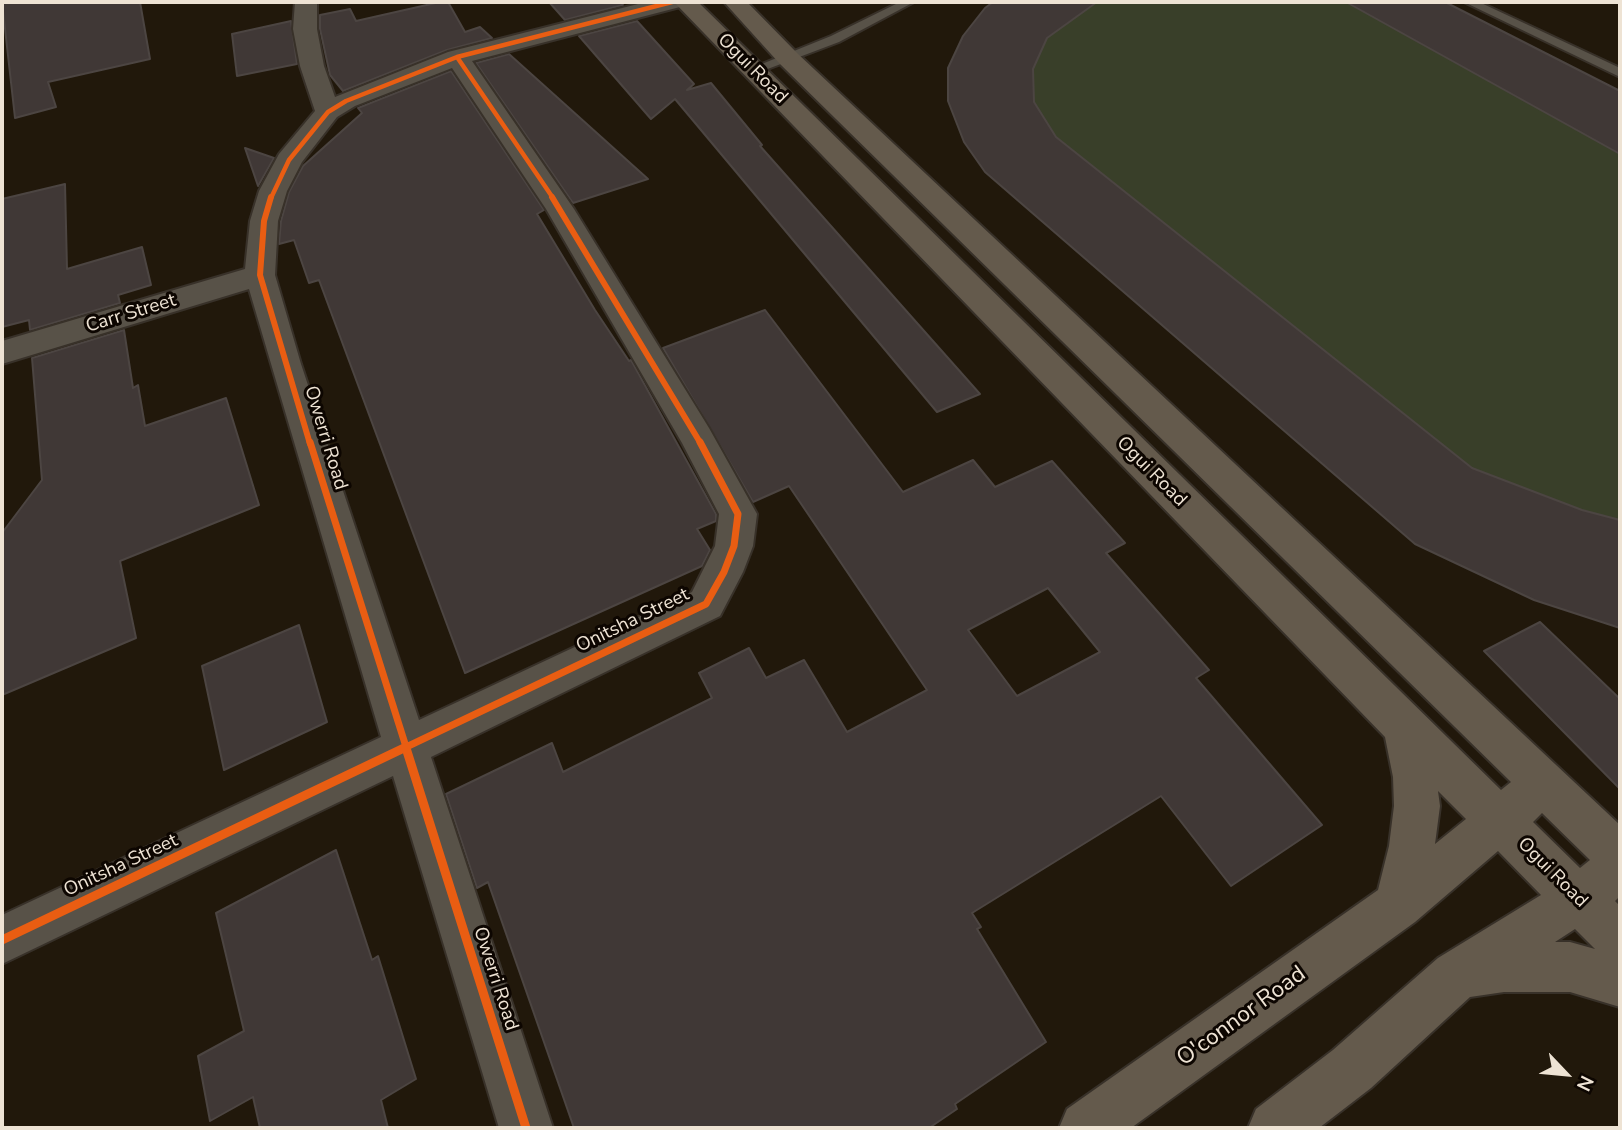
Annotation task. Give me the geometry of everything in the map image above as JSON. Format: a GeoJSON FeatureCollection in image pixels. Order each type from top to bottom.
{"type":"FeatureCollection","features":[{"type":"Feature","properties":{"kind":"main road","name":"Ogui Road"},"geometry":{"type":"LineString","coordinates":[[685,2],[1620,940]]}},
{"type":"Feature","properties":{"kind":"main road","name":"Ogui Road"},"geometry":{"type":"LineString","coordinates":[[736,2],[789,59],[1620,857]]}},
{"type":"Feature","properties":{"kind":"main road"},"geometry":{"type":"LineString","coordinates":[[1398,905],[1412,846],[1417,806],[1415,777],[1405,727]]}},
{"type":"Feature","properties":{"kind":"main road","name":"O'connor Road"},"geometry":{"type":"LineString","coordinates":[[1086,1128],[1398,905],[1543,784]]}},
{"type":"Feature","properties":{"kind":"main road"},"geometry":{"type":"LineString","coordinates":[[1275,1128],[1352,1069],[1456,976],[1578,900],[1620,866]]}},
{"type":"Feature","properties":{"kind":"main road"},"geometry":{"type":"LineString","coordinates":[[1456,976],[1504,967],[1570,967],[1620,982]]}},
{"type":"Feature","properties":{"kind":"street"},"geometry":{"type":"LineString","coordinates":[[306,2],[305,29],[312,66],[328,112]]}},
{"type":"Feature","properties":{"kind":"street","name":"Owerri Road"},"geometry":{"type":"LineString","coordinates":[[526,1128],[285,364],[260,275],[264,221],[273,191],[289,160],[328,112],[364,92],[457,57],[672,2]]}},
{"type":"Feature","properties":{"kind":"street","name":"Onitsha Street"},"geometry":{"type":"LineString","coordinates":[[2,940],[706,604],[724,572],[734,546],[738,514],[697,437],[560,209],[457,57]]}},
{"type":"Feature","properties":{"kind":"street","name":"Carr Street"},"geometry":{"type":"LineString","coordinates":[[2,353],[260,275]]}},
{"type":"Feature","properties":{"kind":"lane"},"geometry":{"type":"LineString","coordinates":[[753,71],[835,39],[908,2]]}},
{"type":"Feature","properties":{"kind":"lane"},"geometry":{"type":"LineString","coordinates":[[1470,2],[1620,73]]}},
{"type":"Feature","properties":{"kind":"green space"},"geometry":{"type":"Polygon","coordinates":[[[993,2],[1445,2],[1620,91],[1620,628],[1534,600],[1415,544],[985,172],[964,142],[948,101],[948,68],[963,36],[993,2]]]}},
{"type":"Feature","properties":{"kind":"building"},"geometry":{"type":"Polygon","coordinates":[[[2,2],[140,2],[150,59],[48,82],[56,107],[15,118],[2,2]]]}},
{"type":"Feature","properties":{"kind":"building"},"geometry":{"type":"Polygon","coordinates":[[[448,2],[465,32],[480,27],[492,38],[447,50],[343,91],[330,75],[320,29],[320,15],[350,9],[356,21],[448,2]]]}},
{"type":"Feature","properties":{"kind":"building"},"geometry":{"type":"Polygon","coordinates":[[[549,2],[621,2],[623,5],[565,20],[549,2]]]}},
{"type":"Feature","properties":{"kind":"building"},"geometry":{"type":"Polygon","coordinates":[[[993,2],[1097,2],[1047,38],[1033,69],[1034,102],[1056,137],[1472,468],[1582,510],[1620,520],[1620,628],[1534,600],[1415,544],[985,172],[964,142],[948,101],[948,68],[963,36],[993,2]]]}},
{"type":"Feature","properties":{"kind":"building"},"geometry":{"type":"Polygon","coordinates":[[[1346,2],[1445,2],[1620,91],[1620,154],[1346,2]]]}},
{"type":"Feature","properties":{"kind":"building"},"geometry":{"type":"Polygon","coordinates":[[[291,21],[297,64],[237,76],[232,34],[291,21]]]}},
{"type":"Feature","properties":{"kind":"building"},"geometry":{"type":"Polygon","coordinates":[[[637,21],[694,84],[687,90],[711,83],[762,145],[760,146],[980,394],[937,412],[675,99],[651,119],[579,36],[637,21]]]}},
{"type":"Feature","properties":{"kind":"building"},"geometry":{"type":"Polygon","coordinates":[[[509,54],[648,179],[573,203],[476,63],[509,54]]]}},
{"type":"Feature","properties":{"kind":"building"},"geometry":{"type":"Polygon","coordinates":[[[451,71],[544,210],[537,214],[595,310],[629,361],[631,360],[716,514],[716,521],[697,529],[710,550],[702,566],[465,673],[319,280],[309,283],[294,240],[279,244],[281,221],[289,192],[303,166],[362,113],[358,108],[451,71]]]}},
{"type":"Feature","properties":{"kind":"building"},"geometry":{"type":"Polygon","coordinates":[[[245,148],[274,158],[258,186],[245,148]]]}},
{"type":"Feature","properties":{"kind":"building"},"geometry":{"type":"Polygon","coordinates":[[[65,184],[67,269],[142,247],[151,285],[118,295],[120,303],[30,330],[29,320],[2,327],[2,199],[65,184]]]}},
{"type":"Feature","properties":{"kind":"building"},"geometry":{"type":"Polygon","coordinates":[[[765,310],[903,492],[973,460],[995,487],[1052,461],[1125,543],[1106,553],[1209,670],[1196,678],[1322,825],[1231,886],[1161,796],[972,913],[981,927],[977,929],[1046,1042],[955,1104],[957,1109],[929,1128],[574,1128],[488,882],[477,888],[446,794],[552,743],[563,772],[712,698],[699,673],[749,648],[766,678],[804,660],[847,732],[927,690],[789,486],[753,502],[663,348],[765,310]],[[1048,588],[968,630],[1017,696],[1100,652],[1048,588]]]}},
{"type":"Feature","properties":{"kind":"building"},"geometry":{"type":"Polygon","coordinates":[[[124,330],[133,388],[138,385],[145,426],[226,398],[259,505],[120,561],[136,638],[2,695],[2,533],[42,480],[32,358],[124,330]]]}},
{"type":"Feature","properties":{"kind":"building"},"geometry":{"type":"Polygon","coordinates":[[[1540,622],[1620,699],[1620,789],[1484,651],[1540,622]]]}},
{"type":"Feature","properties":{"kind":"building"},"geometry":{"type":"Polygon","coordinates":[[[299,625],[327,722],[224,770],[202,666],[299,625]]]}},
{"type":"Feature","properties":{"kind":"building"},"geometry":{"type":"Polygon","coordinates":[[[336,850],[372,960],[378,956],[416,1079],[381,1100],[388,1128],[260,1128],[253,1097],[210,1121],[198,1056],[244,1031],[216,913],[336,850]]]}},
{"type":"Feature","properties":{"kind":"cycle path"},"geometry":{"type":"LineString","coordinates":[[526,1128],[285,364],[260,275],[264,221],[273,191],[289,160],[328,112],[346,101],[457,57],[672,2]]}},
{"type":"Feature","properties":{"kind":"cycle path"},"geometry":{"type":"LineString","coordinates":[[2,940],[706,604],[724,572],[734,546],[738,514],[697,437],[560,209],[457,57]]}}]}
